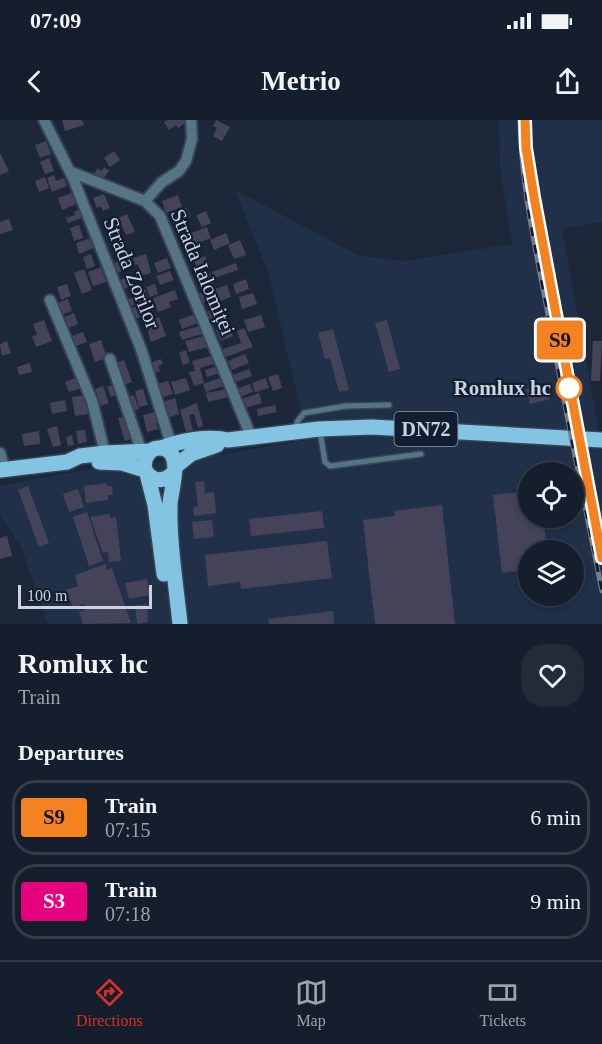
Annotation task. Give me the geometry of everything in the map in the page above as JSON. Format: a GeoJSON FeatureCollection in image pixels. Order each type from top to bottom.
{"type":"FeatureCollection","features":[{"type":"Feature","properties":{"kind":"main road","name":"DN72"},"geometry":{"type":"LineString","coordinates":[[146,472],[160,480],[170,476],[186,457],[208,446],[228,440],[319,429],[407,428],[602,440]]}},
{"type":"Feature","properties":{"kind":"main road","name":"DN72"},"geometry":{"type":"LineString","coordinates":[[156,448],[220,438],[228,440]]}},
{"type":"Feature","properties":{"kind":"main road"},"geometry":{"type":"LineString","coordinates":[[156,448],[144,462],[155,506],[170,624]]}},
{"type":"Feature","properties":{"kind":"main road"},"geometry":{"type":"LineString","coordinates":[[3,469],[67,462],[80,456],[106,457],[156,448],[171,452],[174,457],[174,470],[170,522],[180,624]]}},
{"type":"Feature","properties":{"kind":"main road"},"geometry":{"type":"LineString","coordinates":[[106,457],[146,472]]}},
{"type":"Feature","properties":{"kind":"street","name":"Strada Zorilor"},"geometry":{"type":"LineString","coordinates":[[44,120],[71,172],[141,349],[156,448]]}},
{"type":"Feature","properties":{"kind":"street"},"geometry":{"type":"LineString","coordinates":[[146,201],[162,182],[179,171],[186,161],[192,140],[191,120]]}},
{"type":"Feature","properties":{"kind":"street","name":"Strada Ialomiței"},"geometry":{"type":"LineString","coordinates":[[71,172],[146,201],[159,216],[251,436]]}},
{"type":"Feature","properties":{"kind":"street"},"geometry":{"type":"LineString","coordinates":[[50,300],[92,402],[106,457]]}},
{"type":"Feature","properties":{"kind":"street"},"geometry":{"type":"LineString","coordinates":[[110,359],[156,448]]}},
{"type":"Feature","properties":{"kind":"street"},"geometry":{"type":"LineString","coordinates":[[0,453],[3,469]]}},
{"type":"Feature","properties":{"kind":"lane"},"geometry":{"type":"LineString","coordinates":[[297,431],[297,422],[304,413],[346,406],[388,405]]}},
{"type":"Feature","properties":{"kind":"lane"},"geometry":{"type":"LineString","coordinates":[[319,429],[325,462],[330,466],[421,454]]}},
{"type":"Feature","properties":{"kind":"shaded area"},"geometry":{"type":"Polygon","coordinates":[[[499,120],[602,120],[602,222],[562,229],[602,448],[602,624],[48,624],[22,549],[0,515],[0,486],[85,470],[212,456],[308,440],[268,272],[235,190],[360,256],[406,261],[512,244],[500,167],[499,120]]]}},
{"type":"Feature","properties":{"kind":"building"},"geometry":{"type":"Polygon","coordinates":[[[62,120],[82,120],[84,125],[65,131],[62,120]]]}},
{"type":"Feature","properties":{"kind":"building"},"geometry":{"type":"Polygon","coordinates":[[[184,120],[186,123],[178,128],[176,125],[169,130],[164,122],[184,120]]]}},
{"type":"Feature","properties":{"kind":"building"},"geometry":{"type":"Polygon","coordinates":[[[216,120],[230,127],[222,141],[213,136],[217,128],[213,126],[216,120]]]}},
{"type":"Feature","properties":{"kind":"building"},"geometry":{"type":"Polygon","coordinates":[[[46,141],[51,154],[40,158],[35,145],[46,141]]]}},
{"type":"Feature","properties":{"kind":"building"},"geometry":{"type":"Polygon","coordinates":[[[114,151],[120,160],[110,167],[104,158],[114,151]]]}},
{"type":"Feature","properties":{"kind":"building"},"geometry":{"type":"Polygon","coordinates":[[[0,153],[9,171],[0,175],[0,153]]]}},
{"type":"Feature","properties":{"kind":"building"},"geometry":{"type":"Polygon","coordinates":[[[49,158],[54,171],[45,174],[40,162],[49,158]]]}},
{"type":"Feature","properties":{"kind":"building"},"geometry":{"type":"Polygon","coordinates":[[[104,167],[109,171],[101,182],[92,176],[98,168],[101,171],[104,167]]]}},
{"type":"Feature","properties":{"kind":"building"},"geometry":{"type":"Polygon","coordinates":[[[54,175],[56,181],[64,178],[67,186],[52,192],[47,178],[54,175]]]}},
{"type":"Feature","properties":{"kind":"building"},"geometry":{"type":"Polygon","coordinates":[[[45,177],[49,188],[39,192],[35,181],[45,177]]]}},
{"type":"Feature","properties":{"kind":"building"},"geometry":{"type":"Polygon","coordinates":[[[72,193],[76,204],[62,210],[58,198],[72,193]]]}},
{"type":"Feature","properties":{"kind":"building"},"geometry":{"type":"Polygon","coordinates":[[[104,194],[110,208],[103,211],[101,206],[97,208],[93,198],[104,194]]]}},
{"type":"Feature","properties":{"kind":"building"},"geometry":{"type":"Polygon","coordinates":[[[178,195],[182,207],[166,213],[162,201],[178,195]]]}},
{"type":"Feature","properties":{"kind":"building"},"geometry":{"type":"Polygon","coordinates":[[[186,208],[190,217],[178,222],[174,212],[186,208]]]}},
{"type":"Feature","properties":{"kind":"building"},"geometry":{"type":"Polygon","coordinates":[[[79,210],[82,218],[68,223],[66,218],[75,215],[74,212],[79,210]]]}},
{"type":"Feature","properties":{"kind":"building"},"geometry":{"type":"Polygon","coordinates":[[[206,211],[211,223],[202,227],[196,215],[206,211]]]}},
{"type":"Feature","properties":{"kind":"building"},"geometry":{"type":"Polygon","coordinates":[[[127,214],[135,232],[126,235],[118,218],[127,214]]]}},
{"type":"Feature","properties":{"kind":"building"},"geometry":{"type":"Polygon","coordinates":[[[9,219],[13,230],[0,234],[0,222],[9,219]]]}},
{"type":"Feature","properties":{"kind":"building"},"geometry":{"type":"Polygon","coordinates":[[[79,225],[83,238],[74,241],[70,228],[79,225]]]}},
{"type":"Feature","properties":{"kind":"building"},"geometry":{"type":"Polygon","coordinates":[[[118,227],[123,239],[110,243],[108,230],[118,227]]]}},
{"type":"Feature","properties":{"kind":"building"},"geometry":{"type":"Polygon","coordinates":[[[207,227],[211,238],[190,246],[186,235],[207,227]]]}},
{"type":"Feature","properties":{"kind":"building"},"geometry":{"type":"Polygon","coordinates":[[[226,233],[230,243],[214,250],[210,240],[226,233]]]}},
{"type":"Feature","properties":{"kind":"building"},"geometry":{"type":"Polygon","coordinates":[[[91,238],[94,248],[79,254],[76,243],[91,238]]]}},
{"type":"Feature","properties":{"kind":"building"},"geometry":{"type":"Polygon","coordinates":[[[240,240],[246,255],[234,259],[228,245],[240,240]]]}},
{"type":"Feature","properties":{"kind":"building"},"geometry":{"type":"Polygon","coordinates":[[[91,254],[95,266],[87,269],[83,257],[91,254]]]}},
{"type":"Feature","properties":{"kind":"building"},"geometry":{"type":"Polygon","coordinates":[[[146,254],[151,273],[141,276],[138,264],[135,265],[133,258],[146,254]]]}},
{"type":"Feature","properties":{"kind":"building"},"geometry":{"type":"Polygon","coordinates":[[[205,256],[209,266],[198,270],[194,260],[205,256]]]}},
{"type":"Feature","properties":{"kind":"building"},"geometry":{"type":"Polygon","coordinates":[[[167,258],[171,268],[158,273],[154,263],[167,258]]]}},
{"type":"Feature","properties":{"kind":"building"},"geometry":{"type":"Polygon","coordinates":[[[125,259],[128,269],[115,274],[111,264],[125,259]]]}},
{"type":"Feature","properties":{"kind":"building"},"geometry":{"type":"Polygon","coordinates":[[[236,263],[238,270],[214,278],[212,272],[236,263]]]}},
{"type":"Feature","properties":{"kind":"building"},"geometry":{"type":"Polygon","coordinates":[[[101,267],[106,282],[93,286],[88,272],[101,267]]]}},
{"type":"Feature","properties":{"kind":"building"},"geometry":{"type":"Polygon","coordinates":[[[84,269],[92,290],[82,294],[74,273],[84,269]]]}},
{"type":"Feature","properties":{"kind":"building"},"geometry":{"type":"Polygon","coordinates":[[[170,271],[174,280],[160,285],[156,276],[170,271]]]}},
{"type":"Feature","properties":{"kind":"building"},"geometry":{"type":"Polygon","coordinates":[[[210,273],[214,283],[200,289],[196,278],[210,273]]]}},
{"type":"Feature","properties":{"kind":"building"},"geometry":{"type":"Polygon","coordinates":[[[127,277],[131,286],[122,290],[118,281],[127,277]]]}},
{"type":"Feature","properties":{"kind":"building"},"geometry":{"type":"Polygon","coordinates":[[[246,279],[249,289],[236,294],[233,284],[246,279]]]}},
{"type":"Feature","properties":{"kind":"building"},"geometry":{"type":"Polygon","coordinates":[[[67,284],[71,296],[61,300],[57,287],[67,284]]]}},
{"type":"Feature","properties":{"kind":"building"},"geometry":{"type":"Polygon","coordinates":[[[155,284],[158,294],[150,297],[146,287],[155,284]]]}},
{"type":"Feature","properties":{"kind":"building"},"geometry":{"type":"Polygon","coordinates":[[[227,285],[231,297],[217,302],[216,299],[202,303],[199,294],[227,285]]]}},
{"type":"Feature","properties":{"kind":"building"},"geometry":{"type":"Polygon","coordinates":[[[145,289],[148,298],[142,300],[143,303],[130,306],[128,299],[138,296],[136,292],[145,289]]]}},
{"type":"Feature","properties":{"kind":"building"},"geometry":{"type":"Polygon","coordinates":[[[175,290],[178,299],[169,302],[171,307],[158,312],[153,298],[175,290]]]}},
{"type":"Feature","properties":{"kind":"building"},"geometry":{"type":"Polygon","coordinates":[[[253,293],[257,304],[242,309],[239,297],[253,293]]]}},
{"type":"Feature","properties":{"kind":"building"},"geometry":{"type":"Polygon","coordinates":[[[68,299],[72,311],[61,315],[57,303],[68,299]]]}},
{"type":"Feature","properties":{"kind":"building"},"geometry":{"type":"Polygon","coordinates":[[[148,303],[151,313],[135,319],[131,308],[148,303]]]}},
{"type":"Feature","properties":{"kind":"building"},"geometry":{"type":"Polygon","coordinates":[[[222,306],[226,318],[212,323],[208,311],[222,306]]]}},
{"type":"Feature","properties":{"kind":"building"},"geometry":{"type":"Polygon","coordinates":[[[74,313],[78,324],[66,329],[62,318],[74,313]]]}},
{"type":"Feature","properties":{"kind":"building"},"geometry":{"type":"Polygon","coordinates":[[[195,314],[198,323],[182,329],[179,320],[195,314]]]}},
{"type":"Feature","properties":{"kind":"building"},"geometry":{"type":"Polygon","coordinates":[[[261,315],[265,327],[248,332],[244,320],[261,315]]]}},
{"type":"Feature","properties":{"kind":"building"},"geometry":{"type":"Polygon","coordinates":[[[159,317],[166,336],[151,342],[145,322],[159,317]]]}},
{"type":"Feature","properties":{"kind":"building"},"geometry":{"type":"Polygon","coordinates":[[[44,320],[52,341],[36,347],[32,336],[37,335],[33,324],[44,320]]]}},
{"type":"Feature","properties":{"kind":"building"},"geometry":{"type":"Polygon","coordinates":[[[387,320],[400,369],[389,372],[375,323],[387,320]]]}},
{"type":"Feature","properties":{"kind":"building"},"geometry":{"type":"Polygon","coordinates":[[[228,325],[233,336],[221,341],[216,330],[228,325]]]}},
{"type":"Feature","properties":{"kind":"building"},"geometry":{"type":"Polygon","coordinates":[[[199,326],[202,334],[182,340],[179,332],[199,326]]]}},
{"type":"Feature","properties":{"kind":"building"},"geometry":{"type":"Polygon","coordinates":[[[244,328],[253,347],[223,358],[220,350],[241,343],[237,331],[244,328]]]}},
{"type":"Feature","properties":{"kind":"building"},"geometry":{"type":"Polygon","coordinates":[[[333,329],[349,390],[339,392],[330,358],[325,359],[318,333],[333,329]]]}},
{"type":"Feature","properties":{"kind":"building"},"geometry":{"type":"Polygon","coordinates":[[[83,332],[87,342],[73,347],[69,337],[83,332]]]}},
{"type":"Feature","properties":{"kind":"building"},"geometry":{"type":"Polygon","coordinates":[[[204,336],[208,347],[189,352],[185,341],[204,336]]]}},
{"type":"Feature","properties":{"kind":"building"},"geometry":{"type":"Polygon","coordinates":[[[101,340],[107,358],[95,362],[89,344],[101,340]]]}},
{"type":"Feature","properties":{"kind":"building"},"geometry":{"type":"Polygon","coordinates":[[[7,341],[11,353],[2,356],[0,344],[7,341]]]}},
{"type":"Feature","properties":{"kind":"building"},"geometry":{"type":"Polygon","coordinates":[[[593,341],[602,341],[600,381],[591,381],[593,341]]]}},
{"type":"Feature","properties":{"kind":"building"},"geometry":{"type":"Polygon","coordinates":[[[186,350],[190,363],[183,365],[179,353],[186,350]]]}},
{"type":"Feature","properties":{"kind":"building"},"geometry":{"type":"Polygon","coordinates":[[[245,354],[249,363],[232,370],[228,361],[245,354]]]}},
{"type":"Feature","properties":{"kind":"building"},"geometry":{"type":"Polygon","coordinates":[[[212,356],[214,364],[200,368],[204,383],[194,386],[189,372],[195,371],[192,361],[212,356]]]}},
{"type":"Feature","properties":{"kind":"building"},"geometry":{"type":"Polygon","coordinates":[[[161,359],[163,364],[158,366],[160,371],[154,373],[150,363],[161,359]]]}},
{"type":"Feature","properties":{"kind":"building"},"geometry":{"type":"Polygon","coordinates":[[[124,360],[132,382],[121,386],[114,363],[124,360]]]}},
{"type":"Feature","properties":{"kind":"building"},"geometry":{"type":"Polygon","coordinates":[[[30,363],[32,372],[19,375],[17,367],[30,363]]]}},
{"type":"Feature","properties":{"kind":"building"},"geometry":{"type":"Polygon","coordinates":[[[217,366],[220,373],[207,377],[205,370],[217,366]]]}},
{"type":"Feature","properties":{"kind":"building"},"geometry":{"type":"Polygon","coordinates":[[[249,369],[252,376],[236,382],[233,375],[249,369]]]}},
{"type":"Feature","properties":{"kind":"building"},"geometry":{"type":"Polygon","coordinates":[[[278,374],[282,388],[273,391],[268,377],[278,374]]]}},
{"type":"Feature","properties":{"kind":"building"},"geometry":{"type":"Polygon","coordinates":[[[78,377],[82,388],[69,392],[65,382],[78,377]]]}},
{"type":"Feature","properties":{"kind":"building"},"geometry":{"type":"Polygon","coordinates":[[[223,377],[226,385],[206,392],[203,384],[223,377]]]}},
{"type":"Feature","properties":{"kind":"building"},"geometry":{"type":"Polygon","coordinates":[[[186,378],[190,390],[175,395],[171,382],[186,378]]]}},
{"type":"Feature","properties":{"kind":"building"},"geometry":{"type":"Polygon","coordinates":[[[266,378],[269,388],[255,392],[252,383],[266,378]]]}},
{"type":"Feature","properties":{"kind":"building"},"geometry":{"type":"Polygon","coordinates":[[[168,381],[173,394],[162,397],[157,384],[168,381]]]}},
{"type":"Feature","properties":{"kind":"building"},"geometry":{"type":"Polygon","coordinates":[[[115,384],[119,394],[111,397],[107,387],[115,384]]]}},
{"type":"Feature","properties":{"kind":"building"},"geometry":{"type":"Polygon","coordinates":[[[250,384],[253,392],[240,397],[237,389],[250,384]]]}},
{"type":"Feature","properties":{"kind":"building"},"geometry":{"type":"Polygon","coordinates":[[[546,384],[550,399],[530,404],[526,389],[546,384]]]}},
{"type":"Feature","properties":{"kind":"building"},"geometry":{"type":"Polygon","coordinates":[[[103,386],[109,403],[101,406],[95,389],[103,386]]]}},
{"type":"Feature","properties":{"kind":"building"},"geometry":{"type":"Polygon","coordinates":[[[143,389],[148,405],[139,407],[135,391],[143,389]]]}},
{"type":"Feature","properties":{"kind":"building"},"geometry":{"type":"Polygon","coordinates":[[[227,389],[229,397],[208,402],[206,393],[227,389]]]}},
{"type":"Feature","properties":{"kind":"building"},"geometry":{"type":"Polygon","coordinates":[[[259,393],[262,403],[245,408],[242,399],[259,393]]]}},
{"type":"Feature","properties":{"kind":"building"},"geometry":{"type":"Polygon","coordinates":[[[85,395],[88,414],[75,416],[72,397],[85,395]]]}},
{"type":"Feature","properties":{"kind":"building"},"geometry":{"type":"Polygon","coordinates":[[[134,395],[139,409],[130,412],[126,397],[134,395]]]}},
{"type":"Feature","properties":{"kind":"building"},"geometry":{"type":"Polygon","coordinates":[[[175,398],[179,414],[167,418],[163,402],[175,398]]]}},
{"type":"Feature","properties":{"kind":"building"},"geometry":{"type":"Polygon","coordinates":[[[65,400],[67,411],[52,414],[50,403],[65,400]]]}},
{"type":"Feature","properties":{"kind":"building"},"geometry":{"type":"Polygon","coordinates":[[[197,403],[203,426],[198,428],[194,414],[189,415],[193,430],[186,432],[180,410],[197,403]]]}},
{"type":"Feature","properties":{"kind":"building"},"geometry":{"type":"Polygon","coordinates":[[[275,405],[277,412],[258,416],[257,409],[275,405]]]}},
{"type":"Feature","properties":{"kind":"building"},"geometry":{"type":"Polygon","coordinates":[[[158,411],[161,422],[156,423],[158,429],[147,432],[143,415],[158,411]]]}},
{"type":"Feature","properties":{"kind":"building"},"geometry":{"type":"Polygon","coordinates":[[[127,416],[133,438],[125,441],[118,418],[127,416]]]}},
{"type":"Feature","properties":{"kind":"building"},"geometry":{"type":"Polygon","coordinates":[[[57,426],[61,445],[53,447],[47,429],[57,426]]]}},
{"type":"Feature","properties":{"kind":"building"},"geometry":{"type":"Polygon","coordinates":[[[85,430],[87,442],[78,444],[76,431],[85,430]]]}},
{"type":"Feature","properties":{"kind":"building"},"geometry":{"type":"Polygon","coordinates":[[[39,431],[40,444],[24,446],[22,434],[39,431]]]}},
{"type":"Feature","properties":{"kind":"building"},"geometry":{"type":"Polygon","coordinates":[[[72,435],[74,445],[68,446],[66,437],[72,435]]]}},
{"type":"Feature","properties":{"kind":"building"},"geometry":{"type":"Polygon","coordinates":[[[204,481],[205,493],[214,492],[216,513],[194,516],[193,507],[198,506],[195,482],[204,481]]]}},
{"type":"Feature","properties":{"kind":"building"},"geometry":{"type":"Polygon","coordinates":[[[106,483],[107,486],[112,486],[113,495],[108,495],[108,500],[86,503],[84,486],[106,483]]]}},
{"type":"Feature","properties":{"kind":"building"},"geometry":{"type":"Polygon","coordinates":[[[28,486],[49,543],[39,547],[18,490],[28,486]]]}},
{"type":"Feature","properties":{"kind":"building"},"geometry":{"type":"Polygon","coordinates":[[[78,489],[84,507],[69,512],[63,494],[78,489]]]}},
{"type":"Feature","properties":{"kind":"building"},"geometry":{"type":"Polygon","coordinates":[[[518,492],[518,528],[544,528],[546,540],[518,540],[518,571],[502,573],[493,495],[518,492]]]}},
{"type":"Feature","properties":{"kind":"building"},"geometry":{"type":"Polygon","coordinates":[[[442,505],[455,624],[375,624],[363,520],[395,516],[394,511],[442,505]]]}},
{"type":"Feature","properties":{"kind":"building"},"geometry":{"type":"Polygon","coordinates":[[[322,511],[324,528],[251,536],[249,519],[322,511]]]}},
{"type":"Feature","properties":{"kind":"building"},"geometry":{"type":"Polygon","coordinates":[[[87,512],[103,561],[89,566],[73,517],[87,512]]]}},
{"type":"Feature","properties":{"kind":"building"},"geometry":{"type":"Polygon","coordinates":[[[110,514],[110,518],[116,517],[121,561],[109,562],[108,552],[103,553],[90,517],[110,514]]]}},
{"type":"Feature","properties":{"kind":"building"},"geometry":{"type":"Polygon","coordinates":[[[212,520],[214,537],[194,539],[192,522],[212,520]]]}},
{"type":"Feature","properties":{"kind":"building"},"geometry":{"type":"Polygon","coordinates":[[[7,536],[12,556],[0,559],[0,538],[7,536]]]}},
{"type":"Feature","properties":{"kind":"building"},"geometry":{"type":"Polygon","coordinates":[[[327,541],[332,578],[241,589],[240,582],[208,586],[205,555],[327,541]]]}},
{"type":"Feature","properties":{"kind":"building"},"geometry":{"type":"Polygon","coordinates":[[[105,564],[107,570],[112,568],[131,623],[83,624],[79,612],[86,610],[84,604],[73,608],[66,590],[78,586],[75,575],[105,564]]]}},
{"type":"Feature","properties":{"kind":"building"},"geometry":{"type":"Polygon","coordinates":[[[147,579],[150,595],[129,599],[125,583],[147,579]]]}},
{"type":"Feature","properties":{"kind":"building"},"geometry":{"type":"Polygon","coordinates":[[[147,604],[148,622],[137,624],[135,605],[147,604]]]}},
{"type":"Feature","properties":{"kind":"building"},"geometry":{"type":"Polygon","coordinates":[[[333,611],[334,624],[269,624],[268,619],[333,611]]]}},
{"type":"Feature","properties":{"kind":"railway"},"geometry":{"type":"LineString","coordinates":[[520,120],[523,168],[533,238],[602,591]]}},
{"type":"Feature","properties":{"kind":"train","name":"S9"},"geometry":{"type":"LineString","coordinates":[[525,120],[526,148],[534,197],[602,558]]}},
{"type":"Feature","properties":{"kind":"place","name":"Romlux hc"},"geometry":{"type":"Point","coordinates":[569,388]}}]}
